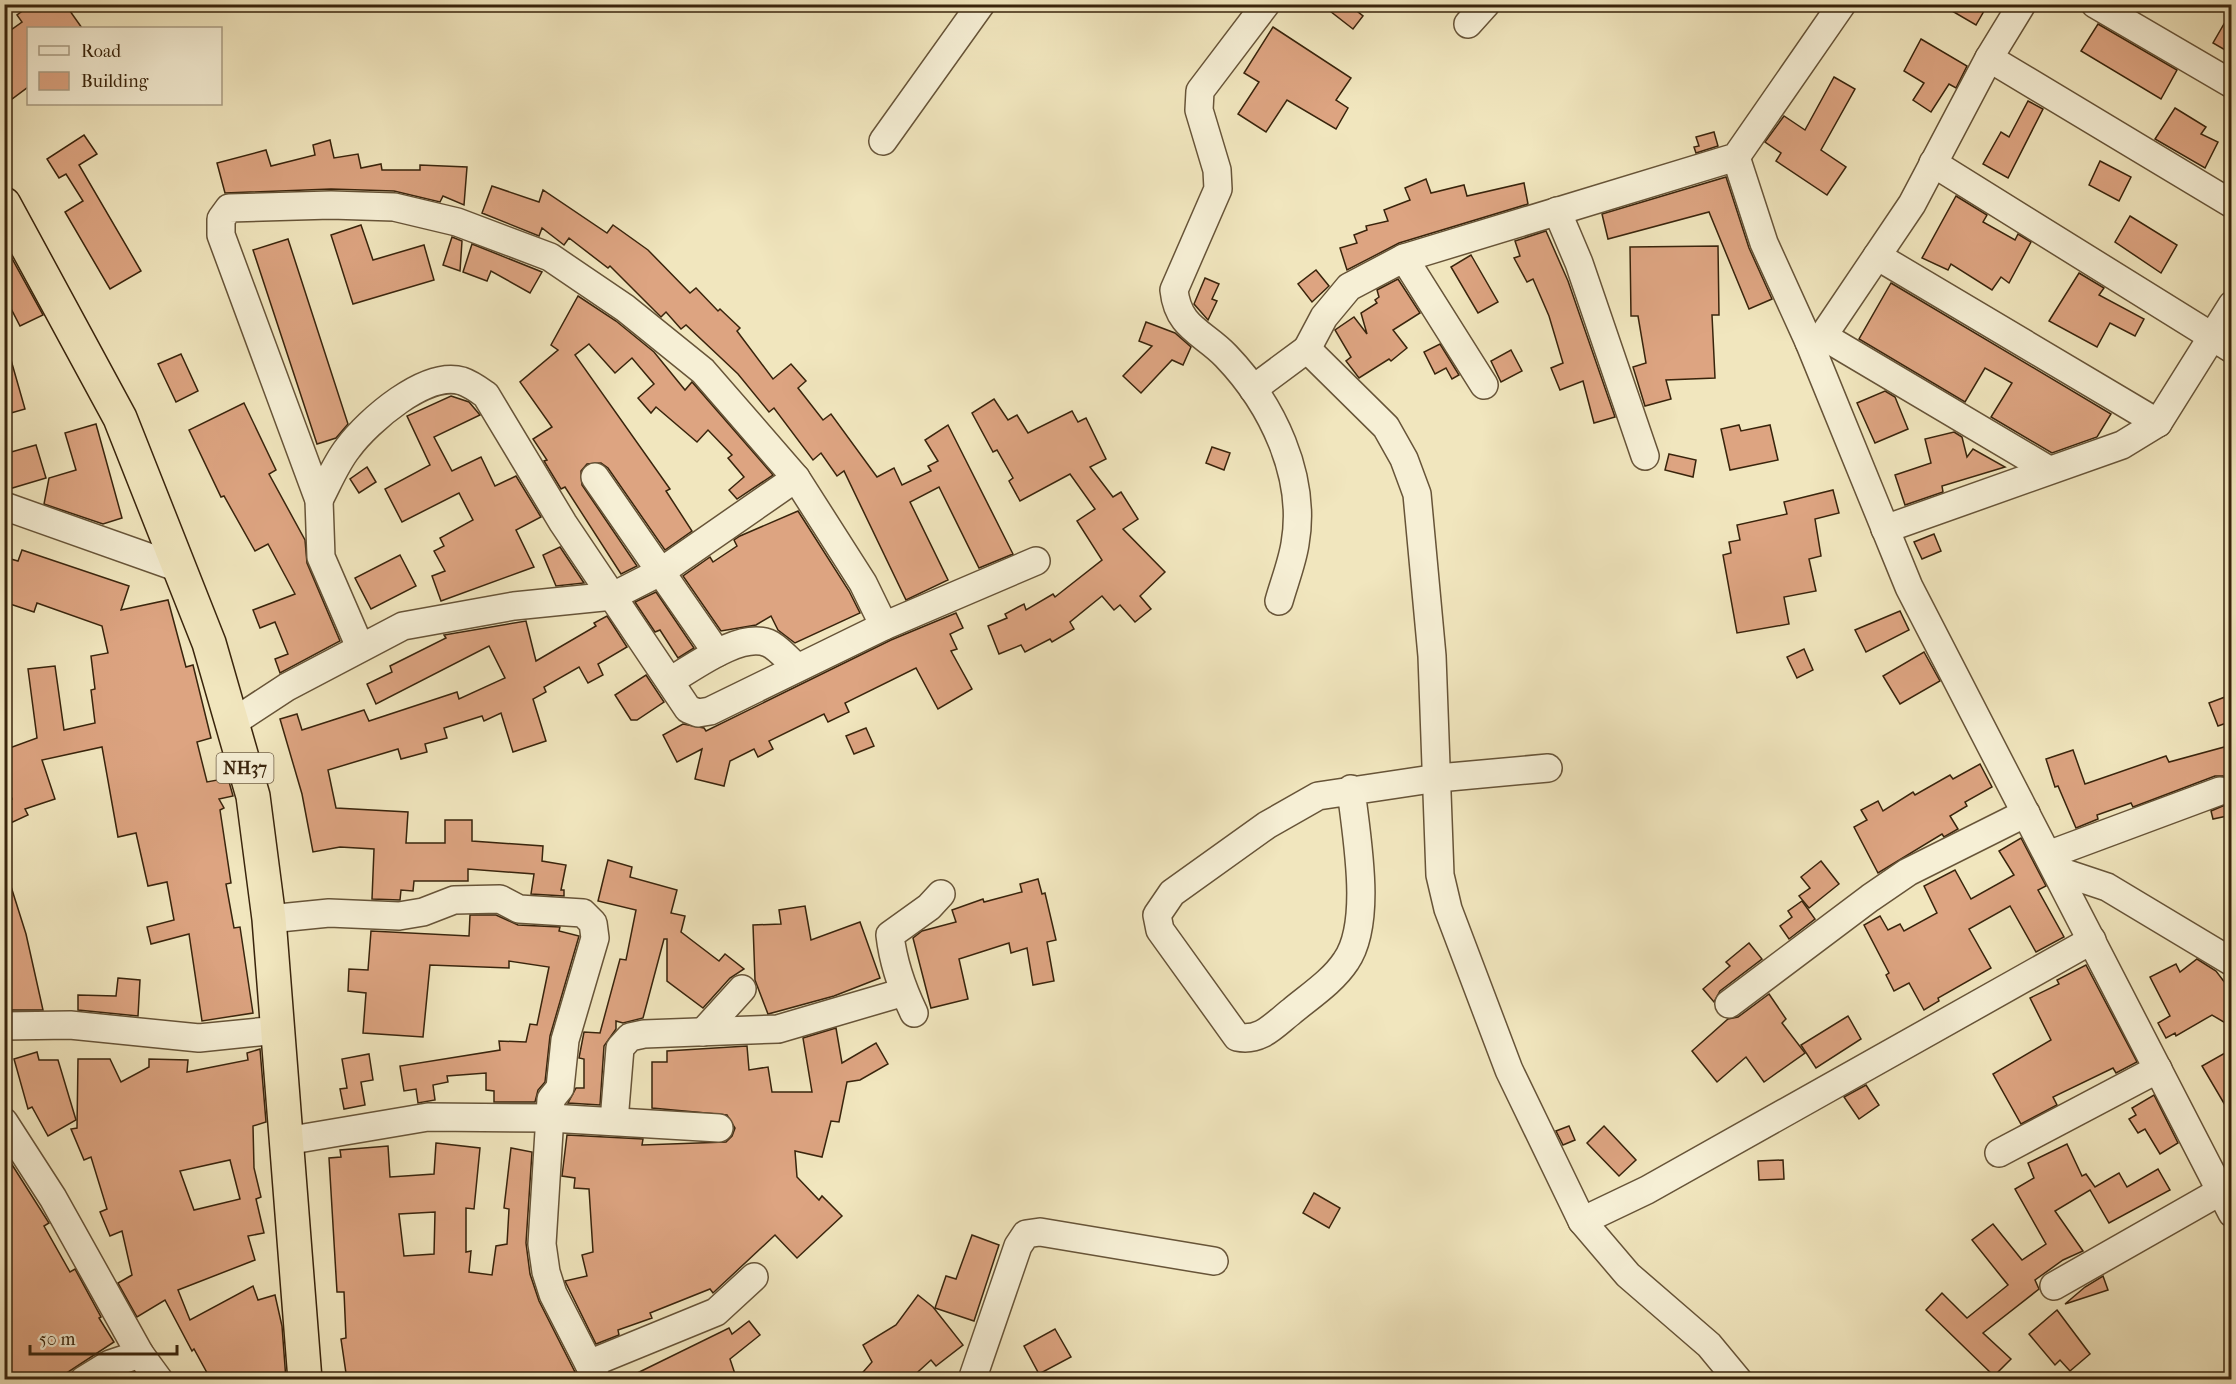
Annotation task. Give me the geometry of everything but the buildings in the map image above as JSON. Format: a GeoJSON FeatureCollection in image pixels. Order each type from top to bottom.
{"type":"FeatureCollection","features":[{"type":"Feature","properties":{"kind":"highway","name":"NH37"},"geometry":{"type":"LineString","coordinates":[[4,204],[120,418],[209,643],[253,796],[269,919],[305,1380]]}},
{"type":"Feature","properties":{"kind":"street"},"geometry":{"type":"LineString","coordinates":[[883,141],[981,4]]}},
{"type":"Feature","properties":{"kind":"street"},"geometry":{"type":"LineString","coordinates":[[1266,4],[1200,91],[1199,110],[1217,170],[1218,189],[1174,290],[1176,305],[1183,321],[1225,355],[1253,389],[1285,449],[1297,494],[1295,544],[1279,602]]}},
{"type":"Feature","properties":{"kind":"street"},"geometry":{"type":"LineString","coordinates":[[1468,24],[1486,4]]}},
{"type":"Feature","properties":{"kind":"street"},"geometry":{"type":"LineString","coordinates":[[1253,389],[1307,349],[1324,317],[1349,287],[1404,258],[1736,158],[1842,4]]}},
{"type":"Feature","properties":{"kind":"street"},"geometry":{"type":"LineString","coordinates":[[1816,339],[1912,204],[1989,58],[2022,4]]}},
{"type":"Feature","properties":{"kind":"street"},"geometry":{"type":"LineString","coordinates":[[2095,4],[2232,84]]}},
{"type":"Feature","properties":{"kind":"street"},"geometry":{"type":"LineString","coordinates":[[1989,58],[2232,204]]}},
{"type":"Feature","properties":{"kind":"street"},"geometry":{"type":"LineString","coordinates":[[1736,158],[1764,243],[1816,339],[1885,529],[1909,587],[2226,1202],[2054,1286]]}},
{"type":"Feature","properties":{"kind":"street"},"geometry":{"type":"LineString","coordinates":[[1934,163],[2222,343]]}},
{"type":"Feature","properties":{"kind":"street"},"geometry":{"type":"LineString","coordinates":[[360,647],[321,557],[319,500],[221,235],[220,219],[229,208],[331,205],[394,207],[457,222],[550,257],[625,308],[702,370],[796,478],[863,583],[884,626]]}},
{"type":"Feature","properties":{"kind":"street"},"geometry":{"type":"LineString","coordinates":[[1557,211],[1579,263],[1645,456]]}},
{"type":"Feature","properties":{"kind":"street"},"geometry":{"type":"LineString","coordinates":[[1877,256],[2158,423]]}},
{"type":"Feature","properties":{"kind":"street"},"geometry":{"type":"LineString","coordinates":[[1404,258],[1484,385]]}},
{"type":"Feature","properties":{"kind":"street"},"geometry":{"type":"LineString","coordinates":[[1885,529],[2122,445],[2158,423],[2222,343],[2232,305]]}},
{"type":"Feature","properties":{"kind":"street"},"geometry":{"type":"LineString","coordinates":[[1816,339],[2049,470]]}},
{"type":"Feature","properties":{"kind":"street"},"geometry":{"type":"LineString","coordinates":[[1307,349],[1386,427],[1404,459],[1417,494],[1432,656],[1440,875],[1448,909],[1509,1070],[1582,1221],[1628,1275],[1709,1345],[1738,1380]]}},
{"type":"Feature","properties":{"kind":"street"},"geometry":{"type":"LineString","coordinates":[[319,500],[346,449],[371,420],[435,381],[461,381],[486,395],[563,523],[688,709],[698,713],[710,711],[884,626],[1036,561]]}},
{"type":"Feature","properties":{"kind":"street"},"geometry":{"type":"LineString","coordinates":[[595,477],[717,653]]}},
{"type":"Feature","properties":{"kind":"street"},"geometry":{"type":"LineString","coordinates":[[232,723],[287,687],[403,626],[440,617],[613,596],[662,571],[796,478]]}},
{"type":"Feature","properties":{"kind":"street"},"geometry":{"type":"LineString","coordinates":[[4,506],[179,568]]}},
{"type":"Feature","properties":{"kind":"street"},"geometry":{"type":"LineString","coordinates":[[670,681],[717,653],[752,640],[770,644],[797,668]]}},
{"type":"Feature","properties":{"kind":"street"},"geometry":{"type":"LineString","coordinates":[[1351,789],[1360,869],[1359,933],[1347,961],[1317,992],[1262,1035],[1250,1039],[1237,1037],[1160,930],[1158,915],[1172,893],[1267,825],[1317,796],[1351,789],[1438,777],[1548,768]]}},
{"type":"Feature","properties":{"kind":"street"},"geometry":{"type":"LineString","coordinates":[[2052,863],[2220,791]]}},
{"type":"Feature","properties":{"kind":"street"},"geometry":{"type":"LineString","coordinates":[[1729,1004],[1908,872],[2026,813]]}},
{"type":"Feature","properties":{"kind":"street"},"geometry":{"type":"LineString","coordinates":[[2052,863],[2107,887],[2232,962]]}},
{"type":"Feature","properties":{"kind":"street"},"geometry":{"type":"LineString","coordinates":[[614,1121],[620,1048],[630,1037],[644,1034],[778,1029],[909,1002],[892,950],[890,935],[929,907],[941,894]]}},
{"type":"Feature","properties":{"kind":"street"},"geometry":{"type":"LineString","coordinates":[[269,919],[329,913],[399,916],[423,912],[454,900],[500,899],[519,909],[583,913],[593,923],[595,938],[565,1040],[560,1088],[551,1099],[542,1244],[546,1272],[553,1294],[593,1372],[716,1312],[754,1277]]}},
{"type":"Feature","properties":{"kind":"street"},"geometry":{"type":"LineString","coordinates":[[1582,1221],[1647,1190],[2092,940]]}},
{"type":"Feature","properties":{"kind":"street"},"geometry":{"type":"LineString","coordinates":[[702,1032],[742,989]]}},
{"type":"Feature","properties":{"kind":"street"},"geometry":{"type":"LineString","coordinates":[[4,1026],[70,1025],[199,1038],[278,1030]]}},
{"type":"Feature","properties":{"kind":"street"},"geometry":{"type":"LineString","coordinates":[[1999,1154],[2158,1069]]}},
{"type":"Feature","properties":{"kind":"street"},"geometry":{"type":"LineString","coordinates":[[286,1141],[428,1117],[550,1118],[719,1128]]}},
{"type":"Feature","properties":{"kind":"street"},"geometry":{"type":"LineString","coordinates":[[4,1122],[53,1198],[140,1354],[159,1380]]}},
{"type":"Feature","properties":{"kind":"street"},"geometry":{"type":"LineString","coordinates":[[972,1380],[1018,1246],[1026,1234],[1040,1232],[1214,1261]]}},
{"type":"Feature","properties":{"kind":"street"},"geometry":{"type":"LineString","coordinates":[[84,1380],[110,1364],[140,1354]]}}]}
